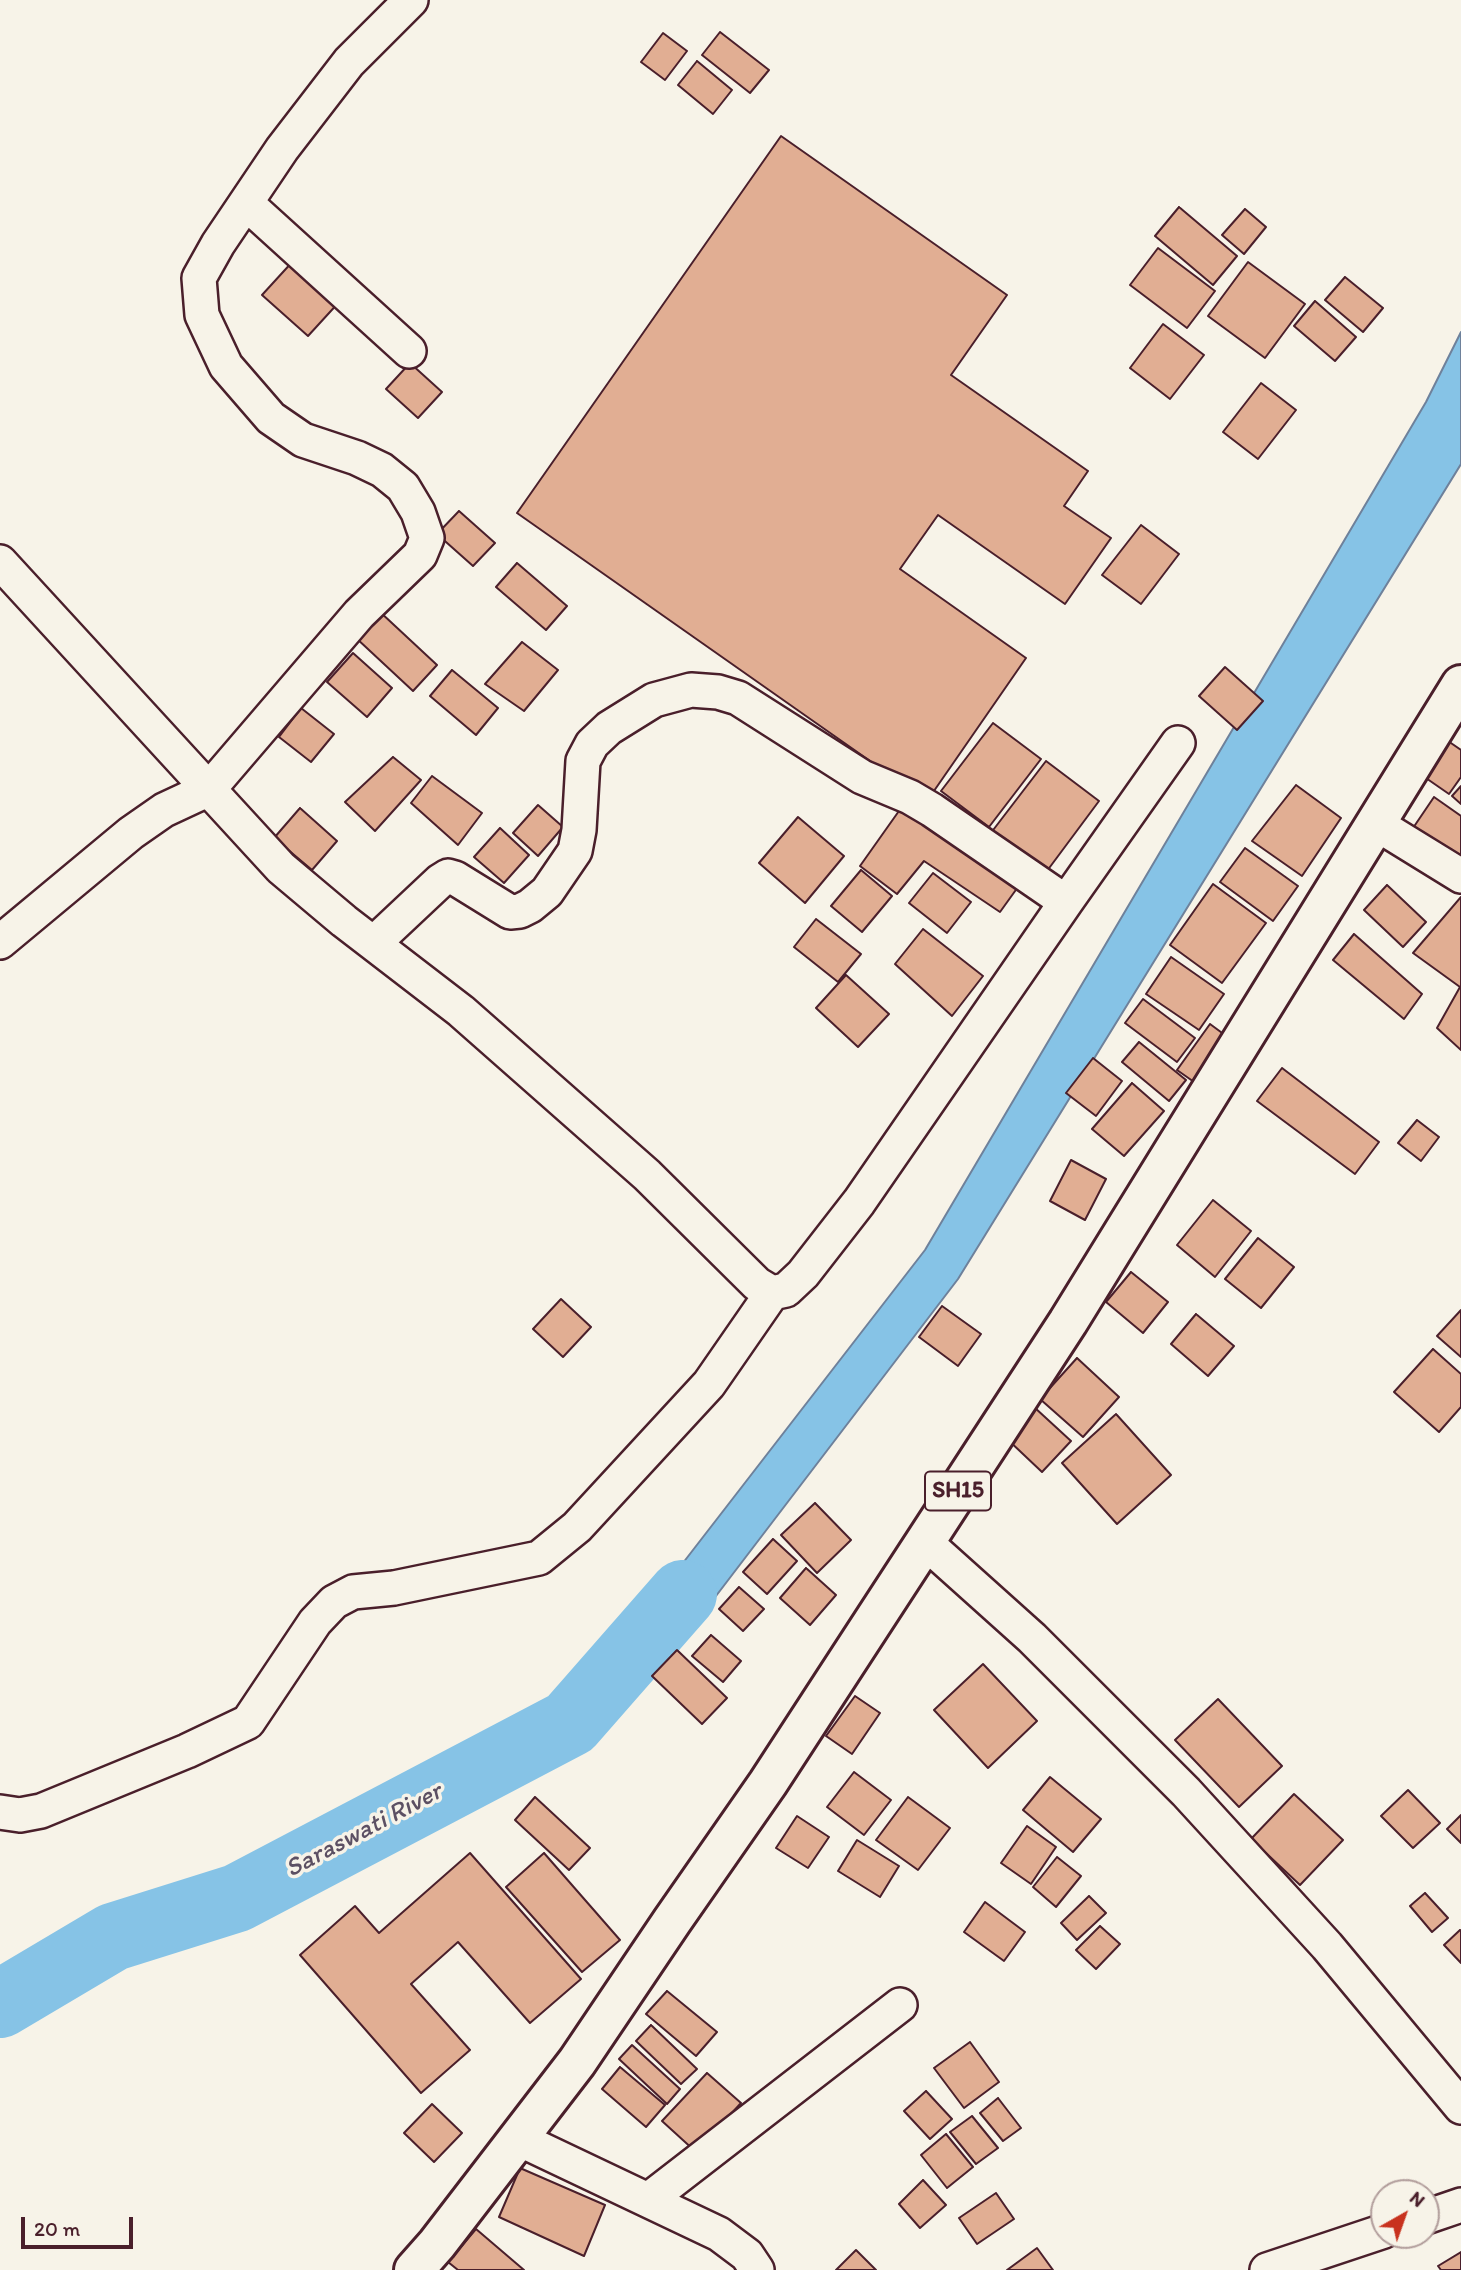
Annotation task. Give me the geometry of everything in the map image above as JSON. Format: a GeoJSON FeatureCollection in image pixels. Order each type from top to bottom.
{"type":"FeatureCollection","features":[{"type":"Feature","properties":{"kind":"main road","name":"SH15"},"geometry":{"type":"LineString","coordinates":[[427,2265],[577,2062],[768,1783],[1075,1310],[1461,685]]}},
{"type":"Feature","properties":{"kind":"street"},"geometry":{"type":"LineString","coordinates":[[0,942],[131,833],[164,810],[209,789],[359,614],[420,555],[427,538],[418,512],[403,487],[382,470],[357,458],[303,440],[271,418],[226,366],[202,315],[199,278],[218,244],[282,149],[349,62],[411,0]]}},
{"type":"Feature","properties":{"kind":"street"},"geometry":{"type":"LineString","coordinates":[[247,203],[409,351]]}},
{"type":"Feature","properties":{"kind":"street"},"geometry":{"type":"LineString","coordinates":[[0,562],[281,868],[461,1011],[647,1175],[757,1283],[772,1293]]}},
{"type":"Feature","properties":{"kind":"street"},"geometry":{"type":"LineString","coordinates":[[374,943],[448,876],[510,912],[530,906],[547,892],[575,851],[579,830],[583,761],[592,744],[609,728],[654,700],[691,690],[718,692],[738,698],[862,777],[921,804],[1066,902]]}},
{"type":"Feature","properties":{"kind":"street"},"geometry":{"type":"LineString","coordinates":[[0,1812],[20,1815],[41,1811],[187,1751],[248,1722],[315,1622],[334,1602],[353,1592],[394,1588],[539,1558],[577,1527],[709,1384],[772,1293],[786,1290],[803,1274],[859,1202],[1178,743]]}},
{"type":"Feature","properties":{"kind":"street"},"geometry":{"type":"LineString","coordinates":[[1375,823],[1461,876]]}},
{"type":"Feature","properties":{"kind":"street"},"geometry":{"type":"LineString","coordinates":[[925,1542],[1032,1638],[1186,1791],[1327,1946],[1461,2106]]}},
{"type":"Feature","properties":{"kind":"street"},"geometry":{"type":"LineString","coordinates":[[648,2200],[900,2005]]}},
{"type":"Feature","properties":{"kind":"street"},"geometry":{"type":"LineString","coordinates":[[519,2139],[719,2234],[747,2255],[757,2270]]}},
{"type":"Feature","properties":{"kind":"street"},"geometry":{"type":"LineString","coordinates":[[1440,2212],[1461,2205]]}},
{"type":"Feature","properties":{"kind":"street"},"geometry":{"type":"LineString","coordinates":[[1267,2270],[1370,2236]]}},
{"type":"Feature","properties":{"kind":"water"},"geometry":{"type":"Polygon","coordinates":[[[1461,332],[1461,464],[958,1279],[703,1613],[669,1581],[925,1250],[1426,402],[1461,332]]]}},
{"type":"Feature","properties":{"kind":"building"},"geometry":{"type":"Polygon","coordinates":[[[720,32],[769,70],[750,93],[702,55],[720,32]]]}},
{"type":"Feature","properties":{"kind":"building"},"geometry":{"type":"Polygon","coordinates":[[[663,33],[687,51],[665,80],[641,62],[663,33]]]}},
{"type":"Feature","properties":{"kind":"building"},"geometry":{"type":"Polygon","coordinates":[[[697,61],[732,90],[713,114],[678,85],[697,61]]]}},
{"type":"Feature","properties":{"kind":"building"},"geometry":{"type":"Polygon","coordinates":[[[781,136],[1007,295],[951,375],[1088,471],[1064,506],[1111,538],[1065,604],[938,515],[900,569],[1026,658],[927,801],[517,513],[781,136]]]}},
{"type":"Feature","properties":{"kind":"building"},"geometry":{"type":"Polygon","coordinates":[[[1179,207],[1237,256],[1213,285],[1155,236],[1179,207]]]}},
{"type":"Feature","properties":{"kind":"building"},"geometry":{"type":"Polygon","coordinates":[[[1245,209],[1266,227],[1244,254],[1222,235],[1245,209]]]}},
{"type":"Feature","properties":{"kind":"building"},"geometry":{"type":"Polygon","coordinates":[[[1158,248],[1215,291],[1187,328],[1130,285],[1158,248]]]}},
{"type":"Feature","properties":{"kind":"building"},"geometry":{"type":"Polygon","coordinates":[[[294,260],[340,301],[308,336],[262,295],[294,260]]]}},
{"type":"Feature","properties":{"kind":"building"},"geometry":{"type":"Polygon","coordinates":[[[1248,262],[1305,304],[1265,358],[1208,316],[1248,262]]]}},
{"type":"Feature","properties":{"kind":"building"},"geometry":{"type":"Polygon","coordinates":[[[1345,277],[1383,308],[1363,332],[1325,300],[1345,277]]]}},
{"type":"Feature","properties":{"kind":"building"},"geometry":{"type":"Polygon","coordinates":[[[1315,301],[1356,337],[1335,361],[1294,326],[1315,301]]]}},
{"type":"Feature","properties":{"kind":"building"},"geometry":{"type":"Polygon","coordinates":[[[1163,324],[1204,355],[1170,399],[1130,368],[1163,324]]]}},
{"type":"Feature","properties":{"kind":"building"},"geometry":{"type":"Polygon","coordinates":[[[410,363],[442,392],[418,418],[386,389],[410,363]]]}},
{"type":"Feature","properties":{"kind":"building"},"geometry":{"type":"Polygon","coordinates":[[[1261,383],[1296,410],[1258,459],[1223,432],[1261,383]]]}},
{"type":"Feature","properties":{"kind":"building"},"geometry":{"type":"Polygon","coordinates":[[[459,511],[495,543],[473,566],[437,534],[459,511]]]}},
{"type":"Feature","properties":{"kind":"building"},"geometry":{"type":"Polygon","coordinates":[[[1141,525],[1179,554],[1141,604],[1102,575],[1141,525]]]}},
{"type":"Feature","properties":{"kind":"building"},"geometry":{"type":"Polygon","coordinates":[[[517,563],[567,606],[546,630],[496,587],[517,563]]]}},
{"type":"Feature","properties":{"kind":"building"},"geometry":{"type":"Polygon","coordinates":[[[379,611],[437,665],[413,691],[355,637],[379,611]]]}},
{"type":"Feature","properties":{"kind":"building"},"geometry":{"type":"Polygon","coordinates":[[[522,642],[558,670],[524,711],[485,684],[522,642]]]}},
{"type":"Feature","properties":{"kind":"building"},"geometry":{"type":"Polygon","coordinates":[[[353,653],[392,688],[367,717],[327,682],[353,653]]]}},
{"type":"Feature","properties":{"kind":"building"},"geometry":{"type":"Polygon","coordinates":[[[1225,667],[1263,701],[1237,730],[1199,696],[1225,667]]]}},
{"type":"Feature","properties":{"kind":"building"},"geometry":{"type":"Polygon","coordinates":[[[452,670],[498,708],[476,735],[430,696],[452,670]]]}},
{"type":"Feature","properties":{"kind":"building"},"geometry":{"type":"Polygon","coordinates":[[[301,708],[334,734],[311,762],[279,737],[301,708]]]}},
{"type":"Feature","properties":{"kind":"building"},"geometry":{"type":"Polygon","coordinates":[[[993,723],[1041,759],[989,827],[941,791],[993,723]]]}},
{"type":"Feature","properties":{"kind":"building"},"geometry":{"type":"Polygon","coordinates":[[[1448,741],[1461,750],[1461,777],[1449,794],[1423,776],[1448,741]]]}},
{"type":"Feature","properties":{"kind":"building"},"geometry":{"type":"Polygon","coordinates":[[[393,757],[421,780],[375,831],[345,802],[393,757]]]}},
{"type":"Feature","properties":{"kind":"building"},"geometry":{"type":"Polygon","coordinates":[[[1046,761],[1099,801],[1041,879],[987,838],[1046,761]]]}},
{"type":"Feature","properties":{"kind":"building"},"geometry":{"type":"Polygon","coordinates":[[[432,776],[482,813],[458,845],[411,803],[432,776]]]}},
{"type":"Feature","properties":{"kind":"building"},"geometry":{"type":"Polygon","coordinates":[[[1296,785],[1341,818],[1302,876],[1252,841],[1296,785]]]}},
{"type":"Feature","properties":{"kind":"building"},"geometry":{"type":"Polygon","coordinates":[[[1461,786],[1461,804],[1452,796],[1461,786]]]}},
{"type":"Feature","properties":{"kind":"building"},"geometry":{"type":"Polygon","coordinates":[[[1434,797],[1461,816],[1461,866],[1411,831],[1434,797]]]}},
{"type":"Feature","properties":{"kind":"building"},"geometry":{"type":"Polygon","coordinates":[[[906,801],[1023,880],[1000,912],[924,861],[897,894],[860,866],[906,801]]]}},
{"type":"Feature","properties":{"kind":"building"},"geometry":{"type":"Polygon","coordinates":[[[538,805],[563,827],[538,856],[513,833],[538,805]]]}},
{"type":"Feature","properties":{"kind":"building"},"geometry":{"type":"Polygon","coordinates":[[[300,808],[337,841],[312,870],[274,838],[300,808]]]}},
{"type":"Feature","properties":{"kind":"building"},"geometry":{"type":"Polygon","coordinates":[[[798,817],[844,856],[805,903],[759,863],[798,817]]]}},
{"type":"Feature","properties":{"kind":"building"},"geometry":{"type":"Polygon","coordinates":[[[500,828],[529,855],[504,883],[474,857],[500,828]]]}},
{"type":"Feature","properties":{"kind":"building"},"geometry":{"type":"Polygon","coordinates":[[[1245,848],[1298,886],[1273,921],[1220,882],[1245,848]]]}},
{"type":"Feature","properties":{"kind":"building"},"geometry":{"type":"Polygon","coordinates":[[[861,870],[892,896],[862,932],[831,906],[861,870]]]}},
{"type":"Feature","properties":{"kind":"building"},"geometry":{"type":"Polygon","coordinates":[[[933,873],[971,902],[947,933],[909,903],[933,873]]]}},
{"type":"Feature","properties":{"kind":"building"},"geometry":{"type":"Polygon","coordinates":[[[1213,884],[1266,923],[1222,983],[1170,945],[1213,884]]]}},
{"type":"Feature","properties":{"kind":"building"},"geometry":{"type":"Polygon","coordinates":[[[1387,885],[1426,922],[1403,947],[1364,910],[1387,885]]]}},
{"type":"Feature","properties":{"kind":"building"},"geometry":{"type":"Polygon","coordinates":[[[1461,897],[1461,1050],[1437,1028],[1460,987],[1413,953],[1461,897]]]}},
{"type":"Feature","properties":{"kind":"building"},"geometry":{"type":"Polygon","coordinates":[[[816,919],[861,954],[838,982],[794,947],[816,919]]]}},
{"type":"Feature","properties":{"kind":"building"},"geometry":{"type":"Polygon","coordinates":[[[923,929],[983,976],[952,1016],[895,964],[923,929]]]}},
{"type":"Feature","properties":{"kind":"building"},"geometry":{"type":"Polygon","coordinates":[[[1354,934],[1422,994],[1404,1019],[1333,960],[1354,934]]]}},
{"type":"Feature","properties":{"kind":"building"},"geometry":{"type":"Polygon","coordinates":[[[1171,957],[1224,994],[1199,1030],[1146,994],[1171,957]]]}},
{"type":"Feature","properties":{"kind":"building"},"geometry":{"type":"Polygon","coordinates":[[[846,975],[889,1014],[858,1047],[816,1008],[846,975]]]}},
{"type":"Feature","properties":{"kind":"building"},"geometry":{"type":"Polygon","coordinates":[[[1143,999],[1195,1038],[1177,1062],[1125,1023],[1143,999]]]}},
{"type":"Feature","properties":{"kind":"building"},"geometry":{"type":"Polygon","coordinates":[[[1210,1024],[1237,1044],[1204,1089],[1177,1070],[1210,1024]]]}},
{"type":"Feature","properties":{"kind":"building"},"geometry":{"type":"Polygon","coordinates":[[[1139,1042],[1186,1080],[1169,1101],[1122,1062],[1139,1042]]]}},
{"type":"Feature","properties":{"kind":"building"},"geometry":{"type":"Polygon","coordinates":[[[1093,1058],[1122,1081],[1096,1116],[1066,1093],[1093,1058]]]}},
{"type":"Feature","properties":{"kind":"building"},"geometry":{"type":"Polygon","coordinates":[[[1282,1068],[1379,1142],[1355,1174],[1257,1101],[1282,1068]]]}},
{"type":"Feature","properties":{"kind":"building"},"geometry":{"type":"Polygon","coordinates":[[[1132,1083],[1164,1111],[1124,1156],[1092,1129],[1132,1083]]]}},
{"type":"Feature","properties":{"kind":"building"},"geometry":{"type":"Polygon","coordinates":[[[1417,1120],[1439,1137],[1421,1161],[1398,1143],[1417,1120]]]}},
{"type":"Feature","properties":{"kind":"building"},"geometry":{"type":"Polygon","coordinates":[[[1071,1160],[1106,1179],[1085,1220],[1050,1201],[1071,1160]]]}},
{"type":"Feature","properties":{"kind":"building"},"geometry":{"type":"Polygon","coordinates":[[[1213,1200],[1251,1231],[1215,1277],[1177,1245],[1213,1200]]]}},
{"type":"Feature","properties":{"kind":"building"},"geometry":{"type":"Polygon","coordinates":[[[1258,1238],[1294,1267],[1261,1308],[1225,1279],[1258,1238]]]}},
{"type":"Feature","properties":{"kind":"building"},"geometry":{"type":"Polygon","coordinates":[[[1131,1272],[1168,1302],[1143,1333],[1106,1302],[1131,1272]]]}},
{"type":"Feature","properties":{"kind":"building"},"geometry":{"type":"Polygon","coordinates":[[[561,1299],[591,1327],[563,1357],[533,1329],[561,1299]]]}},
{"type":"Feature","properties":{"kind":"building"},"geometry":{"type":"Polygon","coordinates":[[[942,1306],[981,1334],[958,1366],[919,1337],[942,1306]]]}},
{"type":"Feature","properties":{"kind":"building"},"geometry":{"type":"Polygon","coordinates":[[[1461,1310],[1461,1357],[1437,1336],[1461,1310]]]}},
{"type":"Feature","properties":{"kind":"building"},"geometry":{"type":"Polygon","coordinates":[[[1196,1314],[1234,1346],[1208,1376],[1171,1344],[1196,1314]]]}},
{"type":"Feature","properties":{"kind":"building"},"geometry":{"type":"Polygon","coordinates":[[[1433,1349],[1461,1374],[1461,1407],[1439,1432],[1394,1392],[1433,1349]]]}},
{"type":"Feature","properties":{"kind":"building"},"geometry":{"type":"Polygon","coordinates":[[[1077,1358],[1119,1397],[1083,1437],[1040,1399],[1077,1358]]]}},
{"type":"Feature","properties":{"kind":"building"},"geometry":{"type":"Polygon","coordinates":[[[1034,1407],[1071,1441],[1042,1472],[1005,1437],[1034,1407]]]}},
{"type":"Feature","properties":{"kind":"building"},"geometry":{"type":"Polygon","coordinates":[[[1116,1414],[1171,1475],[1117,1524],[1062,1463],[1116,1414]]]}},
{"type":"Feature","properties":{"kind":"building"},"geometry":{"type":"Polygon","coordinates":[[[815,1503],[851,1540],[817,1573],[781,1535],[815,1503]]]}},
{"type":"Feature","properties":{"kind":"building"},"geometry":{"type":"Polygon","coordinates":[[[773,1539],[797,1561],[767,1594],[743,1572],[773,1539]]]}},
{"type":"Feature","properties":{"kind":"building"},"geometry":{"type":"Polygon","coordinates":[[[806,1568],[836,1595],[810,1625],[780,1598],[806,1568]]]}},
{"type":"Feature","properties":{"kind":"building"},"geometry":{"type":"Polygon","coordinates":[[[739,1587],[764,1609],[743,1631],[719,1609],[739,1587]]]}},
{"type":"Feature","properties":{"kind":"building"},"geometry":{"type":"Polygon","coordinates":[[[711,1635],[741,1661],[723,1682],[692,1656],[711,1635]]]}},
{"type":"Feature","properties":{"kind":"building"},"geometry":{"type":"Polygon","coordinates":[[[677,1650],[727,1698],[702,1724],[652,1676],[677,1650]]]}},
{"type":"Feature","properties":{"kind":"building"},"geometry":{"type":"Polygon","coordinates":[[[983,1664],[1037,1721],[988,1768],[934,1710],[983,1664]]]}},
{"type":"Feature","properties":{"kind":"building"},"geometry":{"type":"Polygon","coordinates":[[[855,1696],[880,1713],[852,1754],[826,1736],[855,1696]]]}},
{"type":"Feature","properties":{"kind":"building"},"geometry":{"type":"Polygon","coordinates":[[[1218,1699],[1282,1766],[1239,1807],[1175,1740],[1218,1699]]]}},
{"type":"Feature","properties":{"kind":"building"},"geometry":{"type":"Polygon","coordinates":[[[854,1772],[891,1800],[864,1835],[827,1807],[854,1772]]]}},
{"type":"Feature","properties":{"kind":"building"},"geometry":{"type":"Polygon","coordinates":[[[1050,1777],[1101,1819],[1073,1852],[1023,1810],[1050,1777]]]}},
{"type":"Feature","properties":{"kind":"building"},"geometry":{"type":"Polygon","coordinates":[[[1408,1790],[1440,1823],[1413,1848],[1381,1816],[1408,1790]]]}},
{"type":"Feature","properties":{"kind":"building"},"geometry":{"type":"Polygon","coordinates":[[[1294,1794],[1343,1840],[1300,1885],[1251,1839],[1294,1794]]]}},
{"type":"Feature","properties":{"kind":"building"},"geometry":{"type":"Polygon","coordinates":[[[535,1797],[590,1848],[569,1870],[515,1820],[535,1797]]]}},
{"type":"Feature","properties":{"kind":"building"},"geometry":{"type":"Polygon","coordinates":[[[908,1797],[950,1828],[918,1870],[876,1840],[908,1797]]]}},
{"type":"Feature","properties":{"kind":"building"},"geometry":{"type":"Polygon","coordinates":[[[1461,1815],[1461,1843],[1447,1829],[1461,1815]]]}},
{"type":"Feature","properties":{"kind":"building"},"geometry":{"type":"Polygon","coordinates":[[[797,1816],[829,1837],[808,1868],[776,1848],[797,1816]]]}},
{"type":"Feature","properties":{"kind":"building"},"geometry":{"type":"Polygon","coordinates":[[[1027,1826],[1056,1847],[1031,1884],[1001,1863],[1027,1826]]]}},
{"type":"Feature","properties":{"kind":"building"},"geometry":{"type":"Polygon","coordinates":[[[857,1840],[899,1866],[880,1897],[838,1871],[857,1840]]]}},
{"type":"Feature","properties":{"kind":"building"},"geometry":{"type":"Polygon","coordinates":[[[470,1853],[581,1979],[530,2023],[458,1942],[411,1984],[470,2050],[421,2093],[300,1955],[355,1906],[379,1933],[470,1853]]]}},
{"type":"Feature","properties":{"kind":"building"},"geometry":{"type":"Polygon","coordinates":[[[544,1853],[620,1940],[582,1972],[506,1887],[544,1853]]]}},
{"type":"Feature","properties":{"kind":"building"},"geometry":{"type":"Polygon","coordinates":[[[1057,1857],[1081,1876],[1056,1907],[1033,1887],[1057,1857]]]}},
{"type":"Feature","properties":{"kind":"building"},"geometry":{"type":"Polygon","coordinates":[[[1425,1893],[1448,1918],[1432,1932],[1410,1906],[1425,1893]]]}},
{"type":"Feature","properties":{"kind":"building"},"geometry":{"type":"Polygon","coordinates":[[[1089,1896],[1106,1913],[1077,1940],[1061,1923],[1089,1896]]]}},
{"type":"Feature","properties":{"kind":"building"},"geometry":{"type":"Polygon","coordinates":[[[985,1902],[1025,1932],[1004,1961],[964,1932],[985,1902]]]}},
{"type":"Feature","properties":{"kind":"building"},"geometry":{"type":"Polygon","coordinates":[[[1100,1926],[1120,1944],[1096,1969],[1076,1950],[1100,1926]]]}},
{"type":"Feature","properties":{"kind":"building"},"geometry":{"type":"Polygon","coordinates":[[[1461,1931],[1461,1963],[1444,1945],[1461,1931]]]}},
{"type":"Feature","properties":{"kind":"building"},"geometry":{"type":"Polygon","coordinates":[[[667,1991],[717,2032],[696,2056],[646,2014],[667,1991]]]}},
{"type":"Feature","properties":{"kind":"building"},"geometry":{"type":"Polygon","coordinates":[[[651,2025],[697,2069],[681,2084],[636,2041],[651,2025]]]}},
{"type":"Feature","properties":{"kind":"building"},"geometry":{"type":"Polygon","coordinates":[[[970,2042],[999,2082],[964,2108],[934,2068],[970,2042]]]}},
{"type":"Feature","properties":{"kind":"building"},"geometry":{"type":"Polygon","coordinates":[[[632,2045],[680,2089],[667,2104],[619,2059],[632,2045]]]}},
{"type":"Feature","properties":{"kind":"building"},"geometry":{"type":"Polygon","coordinates":[[[620,2067],[665,2105],[646,2127],[602,2089],[620,2067]]]}},
{"type":"Feature","properties":{"kind":"building"},"geometry":{"type":"Polygon","coordinates":[[[707,2073],[741,2103],[696,2152],[662,2121],[707,2073]]]}},
{"type":"Feature","properties":{"kind":"building"},"geometry":{"type":"Polygon","coordinates":[[[926,2091],[952,2119],[930,2139],[904,2111],[926,2091]]]}},
{"type":"Feature","properties":{"kind":"building"},"geometry":{"type":"Polygon","coordinates":[[[998,2098],[1021,2128],[1003,2141],[980,2113],[998,2098]]]}},
{"type":"Feature","properties":{"kind":"building"},"geometry":{"type":"Polygon","coordinates":[[[432,2104],[462,2133],[434,2162],[404,2133],[432,2104]]]}},
{"type":"Feature","properties":{"kind":"building"},"geometry":{"type":"Polygon","coordinates":[[[972,2116],[998,2148],[976,2164],[950,2132],[972,2116]]]}},
{"type":"Feature","properties":{"kind":"building"},"geometry":{"type":"Polygon","coordinates":[[[946,2134],[973,2167],[947,2188],[921,2155],[946,2134]]]}},
{"type":"Feature","properties":{"kind":"building"},"geometry":{"type":"Polygon","coordinates":[[[520,2168],[605,2205],[584,2256],[499,2217],[520,2168]]]}},
{"type":"Feature","properties":{"kind":"building"},"geometry":{"type":"Polygon","coordinates":[[[923,2180],[946,2205],[920,2228],[899,2204],[923,2180]]]}},
{"type":"Feature","properties":{"kind":"building"},"geometry":{"type":"Polygon","coordinates":[[[996,2193],[1014,2219],[977,2244],[959,2218],[996,2193]]]}},
{"type":"Feature","properties":{"kind":"building"},"geometry":{"type":"Polygon","coordinates":[[[476,2229],[524,2270],[458,2270],[448,2262],[476,2229]]]}},
{"type":"Feature","properties":{"kind":"building"},"geometry":{"type":"Polygon","coordinates":[[[1037,2248],[1053,2270],[1007,2270],[1037,2248]]]}},
{"type":"Feature","properties":{"kind":"building"},"geometry":{"type":"Polygon","coordinates":[[[856,2250],[876,2270],[836,2270],[856,2250]]]}},
{"type":"Feature","properties":{"kind":"building"},"geometry":{"type":"Polygon","coordinates":[[[1461,2252],[1461,2270],[1441,2270],[1438,2266],[1461,2252]]]}},
{"type":"Feature","properties":{"kind":"waterway","name":"Saraswati River"},"geometry":{"type":"LineString","coordinates":[[0,2004],[113,1937],[237,1898],[570,1723],[683,1594]]}}]}
